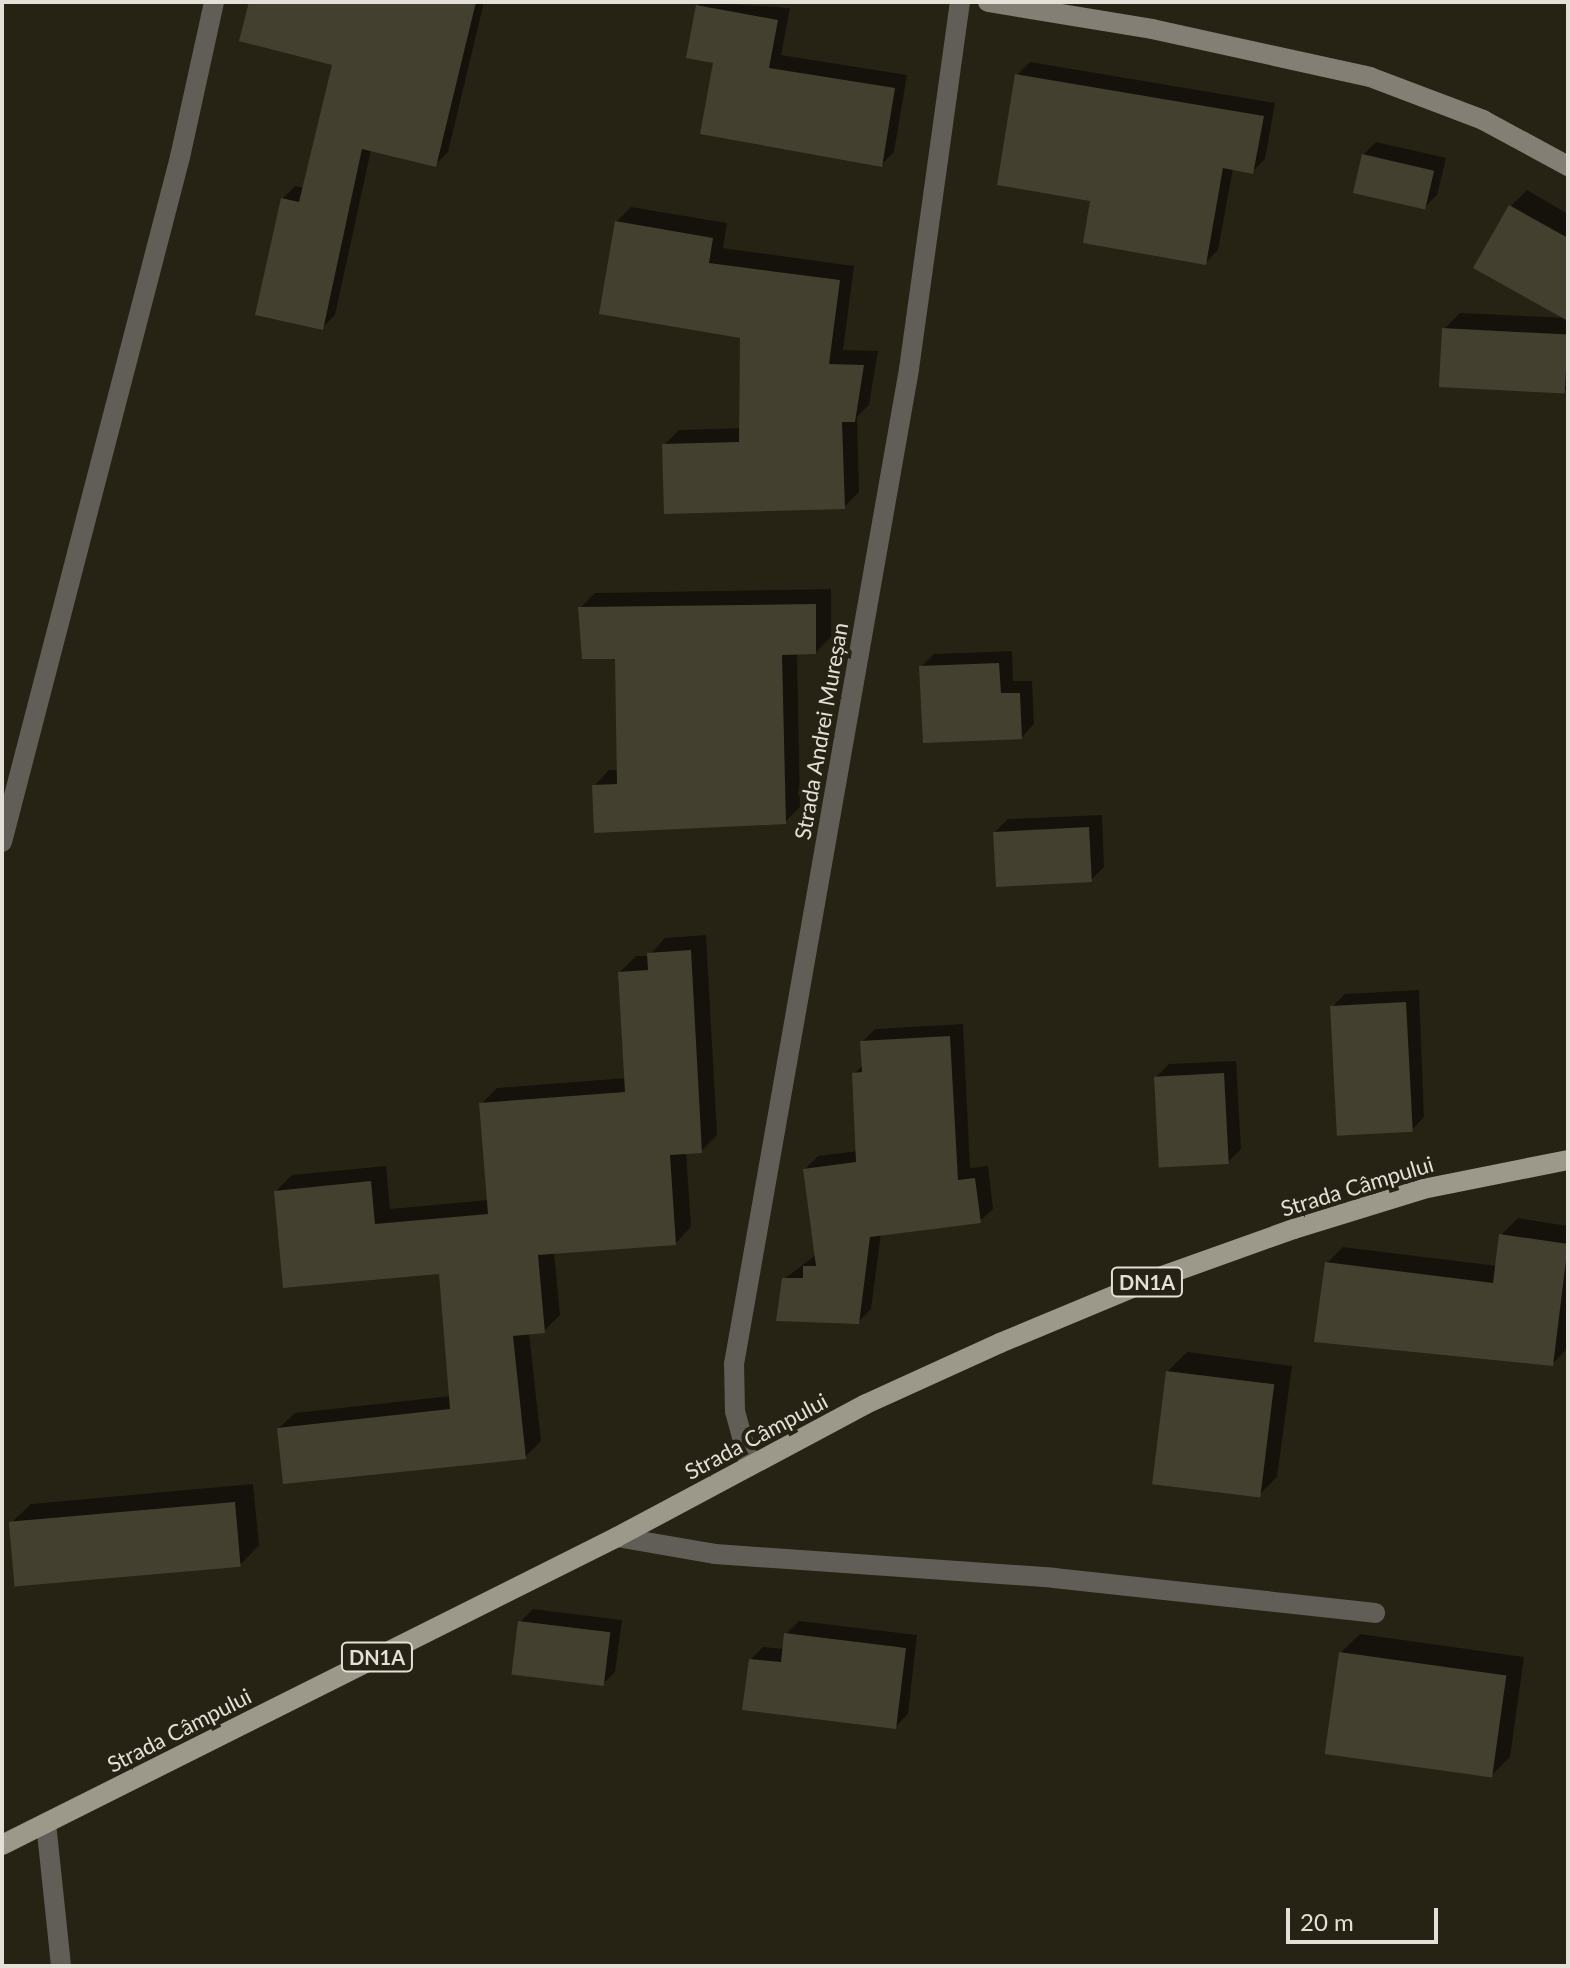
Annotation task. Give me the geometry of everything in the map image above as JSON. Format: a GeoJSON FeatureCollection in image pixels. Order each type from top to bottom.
{"type":"FeatureCollection","features":[{"type":"Feature","properties":{"kind":"main road"},"geometry":{"type":"LineString","coordinates":[[988,2],[1152,29],[1370,77],[1483,120],[1568,166]]}},
{"type":"Feature","properties":{"kind":"main road","name":"Strada Câmpului"},"geometry":{"type":"LineString","coordinates":[[2,1845],[617,1537],[880,1398],[1154,1279],[1423,1189],[1568,1160]]}},
{"type":"Feature","properties":{"kind":"street"},"geometry":{"type":"LineString","coordinates":[[2,842],[180,157],[214,2]]}},
{"type":"Feature","properties":{"kind":"street","name":"Strada Andrei Mureșan"},"geometry":{"type":"LineString","coordinates":[[750,1466],[735,1411],[734,1364],[909,369],[960,2]]}},
{"type":"Feature","properties":{"kind":"street"},"geometry":{"type":"LineString","coordinates":[[617,1537],[715,1554],[1054,1578],[1375,1613]]}},
{"type":"Feature","properties":{"kind":"street"},"geometry":{"type":"LineString","coordinates":[[46,1823],[61,1966]]}},
{"type":"Feature","properties":{"kind":"building"},"geometry":{"type":"Polygon","coordinates":[[[249,2],[476,2],[436,167],[362,149],[323,330],[255,315],[281,198],[299,202],[332,65],[239,41],[249,2]]]}},
{"type":"Feature","properties":{"kind":"building"},"geometry":{"type":"Polygon","coordinates":[[[696,5],[778,20],[769,68],[895,88],[882,167],[700,134],[713,63],[686,58],[696,5]]]}},
{"type":"Feature","properties":{"kind":"building"},"geometry":{"type":"Polygon","coordinates":[[[1015,74],[1264,116],[1253,174],[1223,168],[1206,265],[1083,243],[1090,201],[997,185],[1015,74]]]}},
{"type":"Feature","properties":{"kind":"building"},"geometry":{"type":"Polygon","coordinates":[[[1362,154],[1434,171],[1425,210],[1353,193],[1362,154]]]}},
{"type":"Feature","properties":{"kind":"building"},"geometry":{"type":"Polygon","coordinates":[[[1509,205],[1568,238],[1568,321],[1473,268],[1509,205]]]}},
{"type":"Feature","properties":{"kind":"building"},"geometry":{"type":"Polygon","coordinates":[[[615,221],[713,238],[709,263],[840,280],[829,364],[864,365],[855,422],[842,422],[845,509],[664,514],[662,444],[739,442],[740,338],[599,314],[615,221]]]}},
{"type":"Feature","properties":{"kind":"building"},"geometry":{"type":"Polygon","coordinates":[[[1442,328],[1568,335],[1565,394],[1439,387],[1442,328]]]}},
{"type":"Feature","properties":{"kind":"building"},"geometry":{"type":"Polygon","coordinates":[[[816,604],[816,654],[782,655],[786,824],[594,833],[592,785],[617,784],[615,659],[582,659],[578,607],[816,604]]]}},
{"type":"Feature","properties":{"kind":"building"},"geometry":{"type":"Polygon","coordinates":[[[999,663],[1001,693],[1020,693],[1022,739],[923,743],[919,666],[999,663]]]}},
{"type":"Feature","properties":{"kind":"building"},"geometry":{"type":"Polygon","coordinates":[[[1089,827],[1092,882],[996,887],[993,832],[1089,827]]]}},
{"type":"Feature","properties":{"kind":"building"},"geometry":{"type":"Polygon","coordinates":[[[691,950],[702,1153],[670,1155],[676,1245],[538,1255],[545,1333],[513,1336],[526,1459],[283,1484],[277,1428],[450,1409],[439,1274],[283,1288],[274,1191],[371,1181],[375,1224],[488,1214],[479,1103],[625,1092],[618,972],[648,970],[647,953],[691,950]]]}},
{"type":"Feature","properties":{"kind":"building"},"geometry":{"type":"Polygon","coordinates":[[[1406,1002],[1413,1132],[1337,1136],[1330,1006],[1406,1002]]]}},
{"type":"Feature","properties":{"kind":"building"},"geometry":{"type":"Polygon","coordinates":[[[950,1036],[958,1180],[975,1178],[981,1223],[870,1237],[859,1324],[776,1321],[782,1278],[803,1278],[803,1266],[816,1266],[803,1169],[856,1162],[852,1073],[862,1072],[860,1041],[950,1036]]]}},
{"type":"Feature","properties":{"kind":"building"},"geometry":{"type":"Polygon","coordinates":[[[1224,1073],[1229,1164],[1159,1168],[1154,1077],[1224,1073]]]}},
{"type":"Feature","properties":{"kind":"building"},"geometry":{"type":"Polygon","coordinates":[[[1499,1234],[1568,1244],[1553,1366],[1314,1342],[1325,1262],[1493,1283],[1499,1234]]]}},
{"type":"Feature","properties":{"kind":"building"},"geometry":{"type":"Polygon","coordinates":[[[1166,1371],[1274,1384],[1260,1497],[1152,1484],[1166,1371]]]}},
{"type":"Feature","properties":{"kind":"building"},"geometry":{"type":"Polygon","coordinates":[[[235,1502],[241,1567],[15,1587],[9,1522],[235,1502]]]}},
{"type":"Feature","properties":{"kind":"building"},"geometry":{"type":"Polygon","coordinates":[[[518,1621],[610,1632],[604,1686],[511,1675],[518,1621]]]}},
{"type":"Feature","properties":{"kind":"building"},"geometry":{"type":"Polygon","coordinates":[[[784,1633],[906,1648],[896,1729],[742,1710],[749,1659],[781,1662],[784,1633]]]}},
{"type":"Feature","properties":{"kind":"building"},"geometry":{"type":"Polygon","coordinates":[[[1339,1652],[1506,1676],[1492,1778],[1325,1754],[1339,1652]]]}}]}
